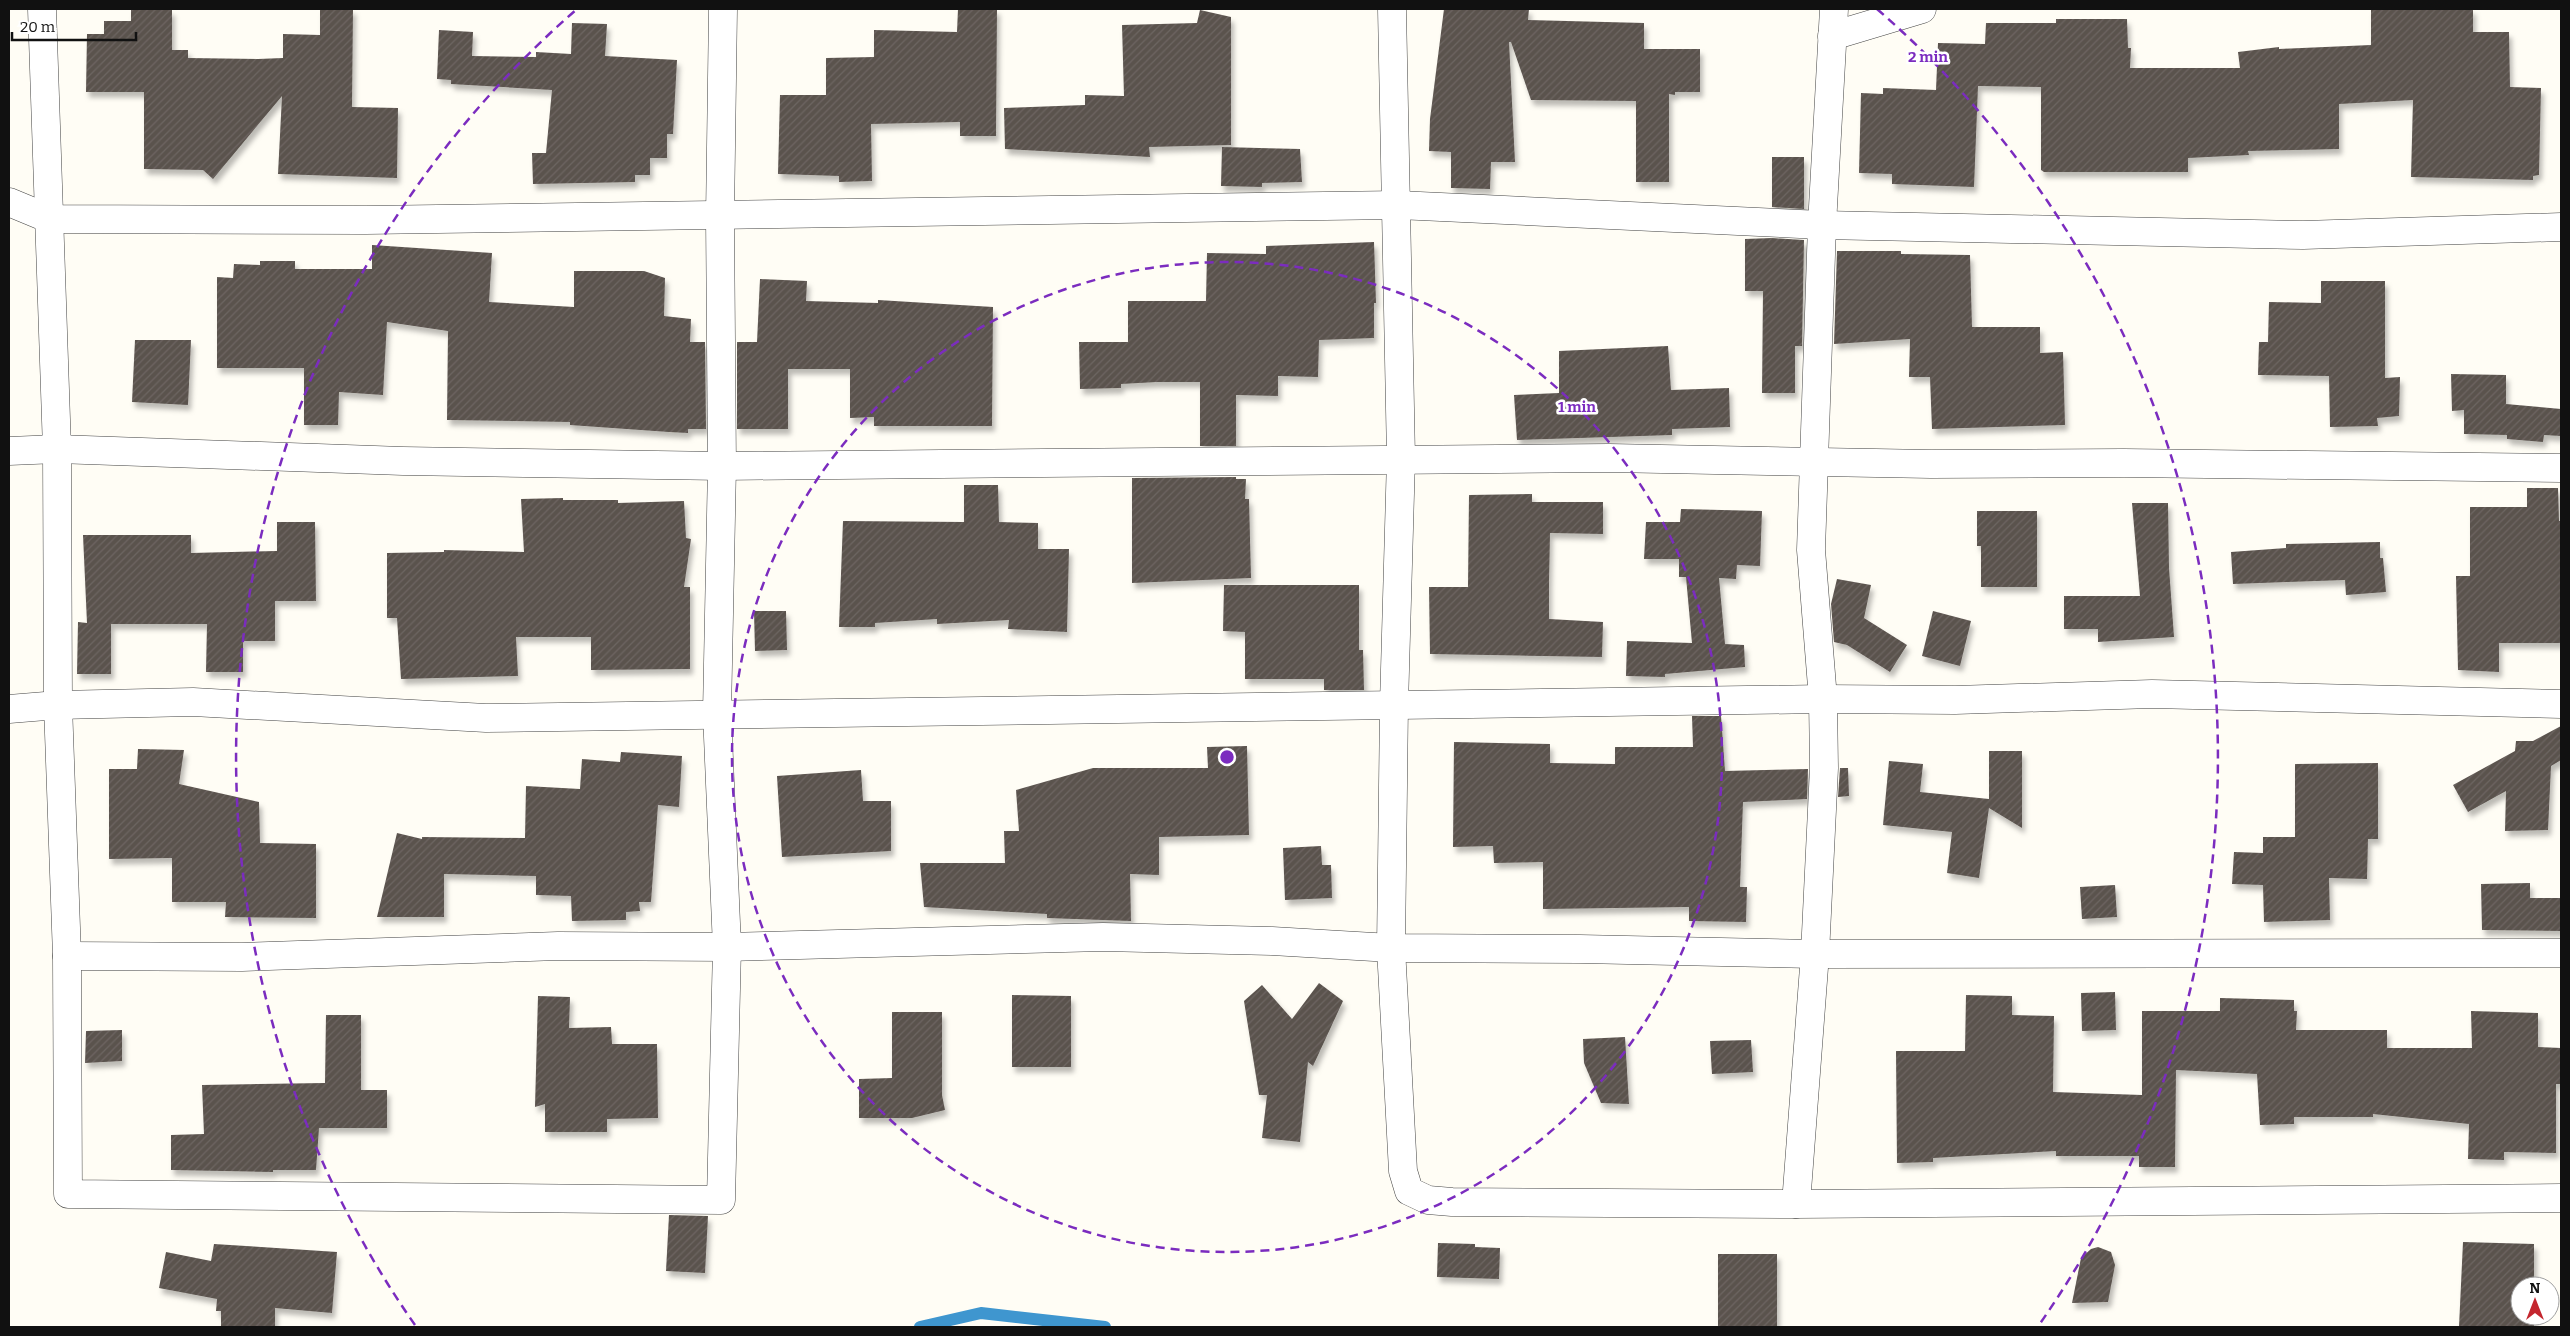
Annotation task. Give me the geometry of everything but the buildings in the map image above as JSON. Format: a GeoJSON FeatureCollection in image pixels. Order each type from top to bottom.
{"type":"FeatureCollection","features":[{"type":"Feature","properties":{"kind":"street"},"geometry":{"type":"LineString","coordinates":[[42,9],[57,449],[58,705],[67,956],[68,1194],[721,1200],[727,947],[717,714],[722,466],[720,216],[723,9]]}},
{"type":"Feature","properties":{"kind":"street"},"geometry":{"type":"LineString","coordinates":[[1392,9],[1398,205],[1401,458],[1394,705],[1391,948],[1403,1172],[1409,1191],[1428,1200],[1452,1202],[1796,1204],[2561,1198]]}},
{"type":"Feature","properties":{"kind":"street"},"geometry":{"type":"LineString","coordinates":[[1796,1204],[1815,954],[1824,768],[1823,699],[1811,550],[1822,225],[1834,9]]}},
{"type":"Feature","properties":{"kind":"street"},"geometry":{"type":"LineString","coordinates":[[1832,36],[1922,9]]}},
{"type":"Feature","properties":{"kind":"street"},"geometry":{"type":"LineString","coordinates":[[9,202],[50,219],[366,220],[1398,205],[1822,225],[2303,235],[2561,228]]}},
{"type":"Feature","properties":{"kind":"street"},"geometry":{"type":"LineString","coordinates":[[9,451],[57,449],[402,461],[722,466],[1401,458],[2561,468]]}},
{"type":"Feature","properties":{"kind":"street"},"geometry":{"type":"LineString","coordinates":[[9,709],[58,705],[193,702],[486,718],[1823,699],[1955,700],[2152,694],[2561,704]]}},
{"type":"Feature","properties":{"kind":"street"},"geometry":{"type":"LineString","coordinates":[[67,956],[242,956],[558,946],[727,947],[1103,937],[1391,948],[1580,949],[1815,954],[2561,954]]}},
{"type":"Feature","properties":{"kind":"waterway"},"geometry":{"type":"LineString","coordinates":[[920,1327],[981,1313],[1105,1327]]}}]}
